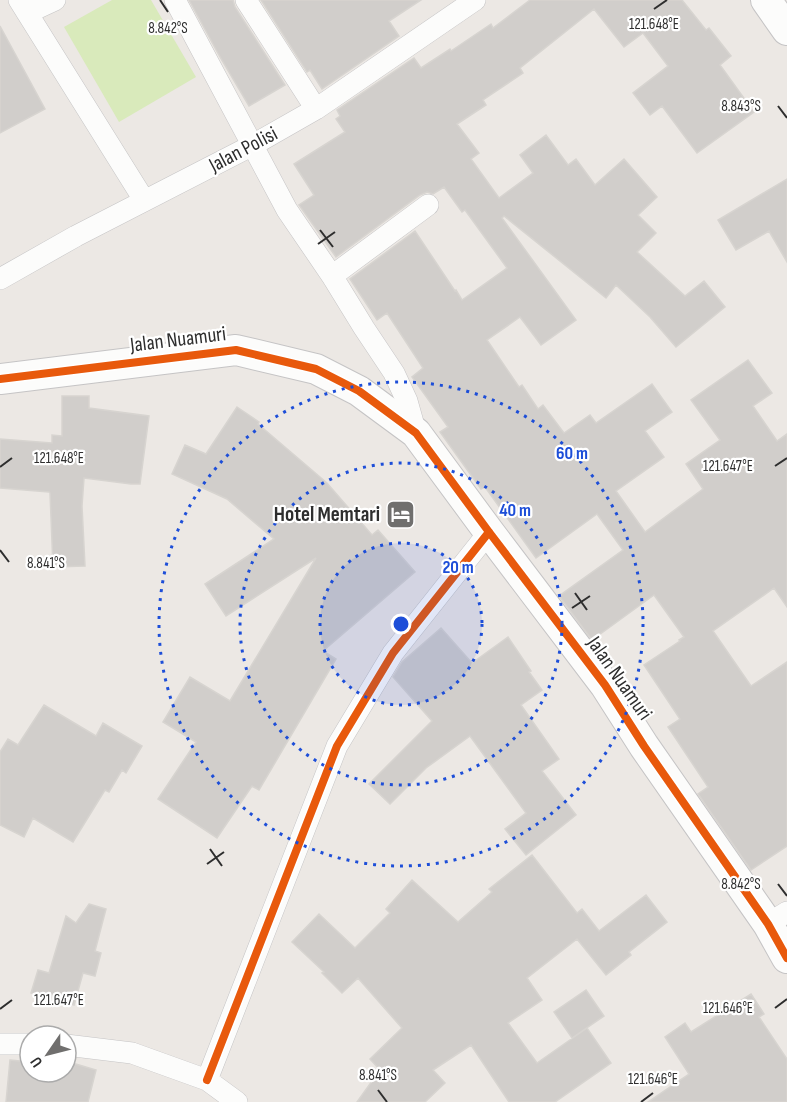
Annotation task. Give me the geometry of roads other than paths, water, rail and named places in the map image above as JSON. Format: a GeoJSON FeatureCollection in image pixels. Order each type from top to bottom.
{"type":"FeatureCollection","features":[{"type":"Feature","properties":{"kind":"street"},"geometry":{"type":"LineString","coordinates":[[55,0],[23,7],[144,200]]}},
{"type":"Feature","properties":{"kind":"street"},"geometry":{"type":"LineString","coordinates":[[175,0],[287,210],[394,373],[407,401],[416,433]]}},
{"type":"Feature","properties":{"kind":"street"},"geometry":{"type":"LineString","coordinates":[[246,0],[316,109]]}},
{"type":"Feature","properties":{"kind":"street","name":"Jalan Polisi"},"geometry":{"type":"LineString","coordinates":[[0,279],[76,236],[253,145],[316,109],[475,0]]}},
{"type":"Feature","properties":{"kind":"street"},"geometry":{"type":"LineString","coordinates":[[766,0],[787,30]]}},
{"type":"Feature","properties":{"kind":"street"},"geometry":{"type":"LineString","coordinates":[[332,276],[428,205]]}},
{"type":"Feature","properties":{"kind":"street","name":"Jalan Nuamuri"},"geometry":{"type":"LineString","coordinates":[[0,379],[236,350],[316,369],[358,391],[416,433],[605,685],[644,746],[778,918],[787,958]]}},
{"type":"Feature","properties":{"kind":"street"},"geometry":{"type":"LineString","coordinates":[[207,1080],[337,746],[393,653],[489,532]]}},
{"type":"Feature","properties":{"kind":"street"},"geometry":{"type":"LineString","coordinates":[[0,1044],[18,1044]]}},
{"type":"Feature","properties":{"kind":"street"},"geometry":{"type":"LineString","coordinates":[[78,1046],[132,1053],[207,1080],[237,1102]]}},
{"type":"Feature","properties":{"kind":"place","name":"Hotel Memtari"},"geometry":{"type":"Point","coordinates":[401,514]}}]}
